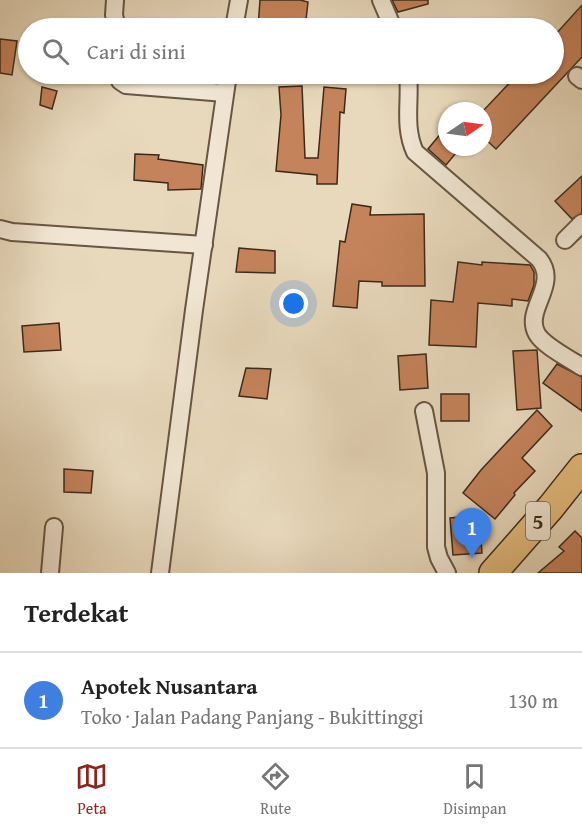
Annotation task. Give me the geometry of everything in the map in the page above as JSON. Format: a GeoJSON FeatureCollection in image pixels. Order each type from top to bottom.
{"type":"FeatureCollection","features":[{"type":"Feature","properties":{"kind":"highway","name":"5"},"geometry":{"type":"LineString","coordinates":[[493,573],[582,468]]}},
{"type":"Feature","properties":{"kind":"street"},"geometry":{"type":"LineString","coordinates":[[115,0],[115,18]]}},
{"type":"Feature","properties":{"kind":"street"},"geometry":{"type":"LineString","coordinates":[[236,18],[239,0]]}},
{"type":"Feature","properties":{"kind":"street"},"geometry":{"type":"LineString","coordinates":[[381,0],[389,18]]}},
{"type":"Feature","properties":{"kind":"street"},"geometry":{"type":"LineString","coordinates":[[124,84],[225,93]]}},
{"type":"Feature","properties":{"kind":"street"},"geometry":{"type":"LineString","coordinates":[[160,573],[226,84]]}},
{"type":"Feature","properties":{"kind":"street"},"geometry":{"type":"LineString","coordinates":[[408,84],[408,126],[410,141],[416,152],[539,259],[544,266],[545,284],[536,314],[535,329],[542,340],[582,367]]}},
{"type":"Feature","properties":{"kind":"street"},"geometry":{"type":"LineString","coordinates":[[565,240],[582,223]]}},
{"type":"Feature","properties":{"kind":"street"},"geometry":{"type":"LineString","coordinates":[[0,229],[12,232],[204,245]]}},
{"type":"Feature","properties":{"kind":"street"},"geometry":{"type":"LineString","coordinates":[[424,411],[436,473],[436,547],[447,573]]}},
{"type":"Feature","properties":{"kind":"street"},"geometry":{"type":"LineString","coordinates":[[50,573],[54,527]]}},
{"type":"Feature","properties":{"kind":"building"},"geometry":{"type":"Polygon","coordinates":[[[260,0],[308,2],[306,18],[259,18],[260,0]]]}},
{"type":"Feature","properties":{"kind":"building"},"geometry":{"type":"Polygon","coordinates":[[[392,0],[428,0],[428,4],[398,12],[392,0]]]}},
{"type":"Feature","properties":{"kind":"building"},"geometry":{"type":"Polygon","coordinates":[[[582,5],[582,57],[564,76],[564,25],[582,5]]]}},
{"type":"Feature","properties":{"kind":"building"},"geometry":{"type":"Polygon","coordinates":[[[0,39],[17,41],[12,75],[0,73],[0,39]]]}},
{"type":"Feature","properties":{"kind":"building"},"geometry":{"type":"Polygon","coordinates":[[[509,84],[557,84],[496,149],[492,145],[492,102],[509,84]]]}},
{"type":"Feature","properties":{"kind":"building"},"geometry":{"type":"Polygon","coordinates":[[[302,86],[305,158],[318,158],[324,87],[346,89],[344,113],[340,112],[337,184],[317,184],[317,175],[276,171],[281,115],[279,87],[302,86]]]}},
{"type":"Feature","properties":{"kind":"building"},"geometry":{"type":"Polygon","coordinates":[[[42,87],[57,91],[52,109],[40,105],[42,87]]]}},
{"type":"Feature","properties":{"kind":"building"},"geometry":{"type":"Polygon","coordinates":[[[438,137],[438,156],[454,156],[446,165],[428,149],[438,137]]]}},
{"type":"Feature","properties":{"kind":"building"},"geometry":{"type":"Polygon","coordinates":[[[135,154],[159,155],[158,159],[203,165],[201,189],[168,190],[168,183],[134,180],[135,154]]]}},
{"type":"Feature","properties":{"kind":"building"},"geometry":{"type":"Polygon","coordinates":[[[582,176],[582,213],[572,219],[555,201],[582,176]]]}},
{"type":"Feature","properties":{"kind":"building"},"geometry":{"type":"Polygon","coordinates":[[[352,204],[371,207],[370,215],[424,214],[425,286],[382,286],[382,282],[359,281],[357,308],[333,306],[340,241],[345,242],[352,204]]]}},
{"type":"Feature","properties":{"kind":"building"},"geometry":{"type":"Polygon","coordinates":[[[239,248],[275,251],[275,273],[236,272],[239,248]]]}},
{"type":"Feature","properties":{"kind":"building"},"geometry":{"type":"Polygon","coordinates":[[[458,262],[482,265],[482,262],[530,265],[534,272],[534,285],[528,301],[512,299],[512,306],[478,303],[476,347],[429,345],[431,300],[453,302],[458,262]]]}},
{"type":"Feature","properties":{"kind":"building"},"geometry":{"type":"Polygon","coordinates":[[[59,323],[61,350],[24,352],[22,326],[59,323]]]}},
{"type":"Feature","properties":{"kind":"building"},"geometry":{"type":"Polygon","coordinates":[[[537,350],[541,408],[517,410],[513,351],[537,350]]]}},
{"type":"Feature","properties":{"kind":"building"},"geometry":{"type":"Polygon","coordinates":[[[426,354],[428,388],[400,390],[398,356],[426,354]]]}},
{"type":"Feature","properties":{"kind":"building"},"geometry":{"type":"Polygon","coordinates":[[[557,364],[582,377],[582,411],[543,383],[557,364]]]}},
{"type":"Feature","properties":{"kind":"building"},"geometry":{"type":"Polygon","coordinates":[[[246,368],[271,369],[267,399],[239,396],[246,368]]]}},
{"type":"Feature","properties":{"kind":"building"},"geometry":{"type":"Polygon","coordinates":[[[441,394],[469,394],[469,421],[441,421],[441,394]]]}},
{"type":"Feature","properties":{"kind":"building"},"geometry":{"type":"Polygon","coordinates":[[[537,410],[552,426],[522,458],[535,471],[514,493],[515,495],[495,519],[463,493],[481,470],[537,410]]]}},
{"type":"Feature","properties":{"kind":"building"},"geometry":{"type":"Polygon","coordinates":[[[64,469],[93,471],[91,493],[64,492],[64,469]]]}},
{"type":"Feature","properties":{"kind":"building"},"geometry":{"type":"Polygon","coordinates":[[[479,515],[482,553],[453,555],[450,518],[479,515]]]}},
{"type":"Feature","properties":{"kind":"building"},"geometry":{"type":"Polygon","coordinates":[[[575,531],[582,538],[582,573],[538,573],[564,551],[559,547],[575,531]]]}},
{"type":"Feature","properties":{"kind":"place","name":"Apotek Nusantara"},"geometry":{"type":"Point","coordinates":[472,558]}}]}
